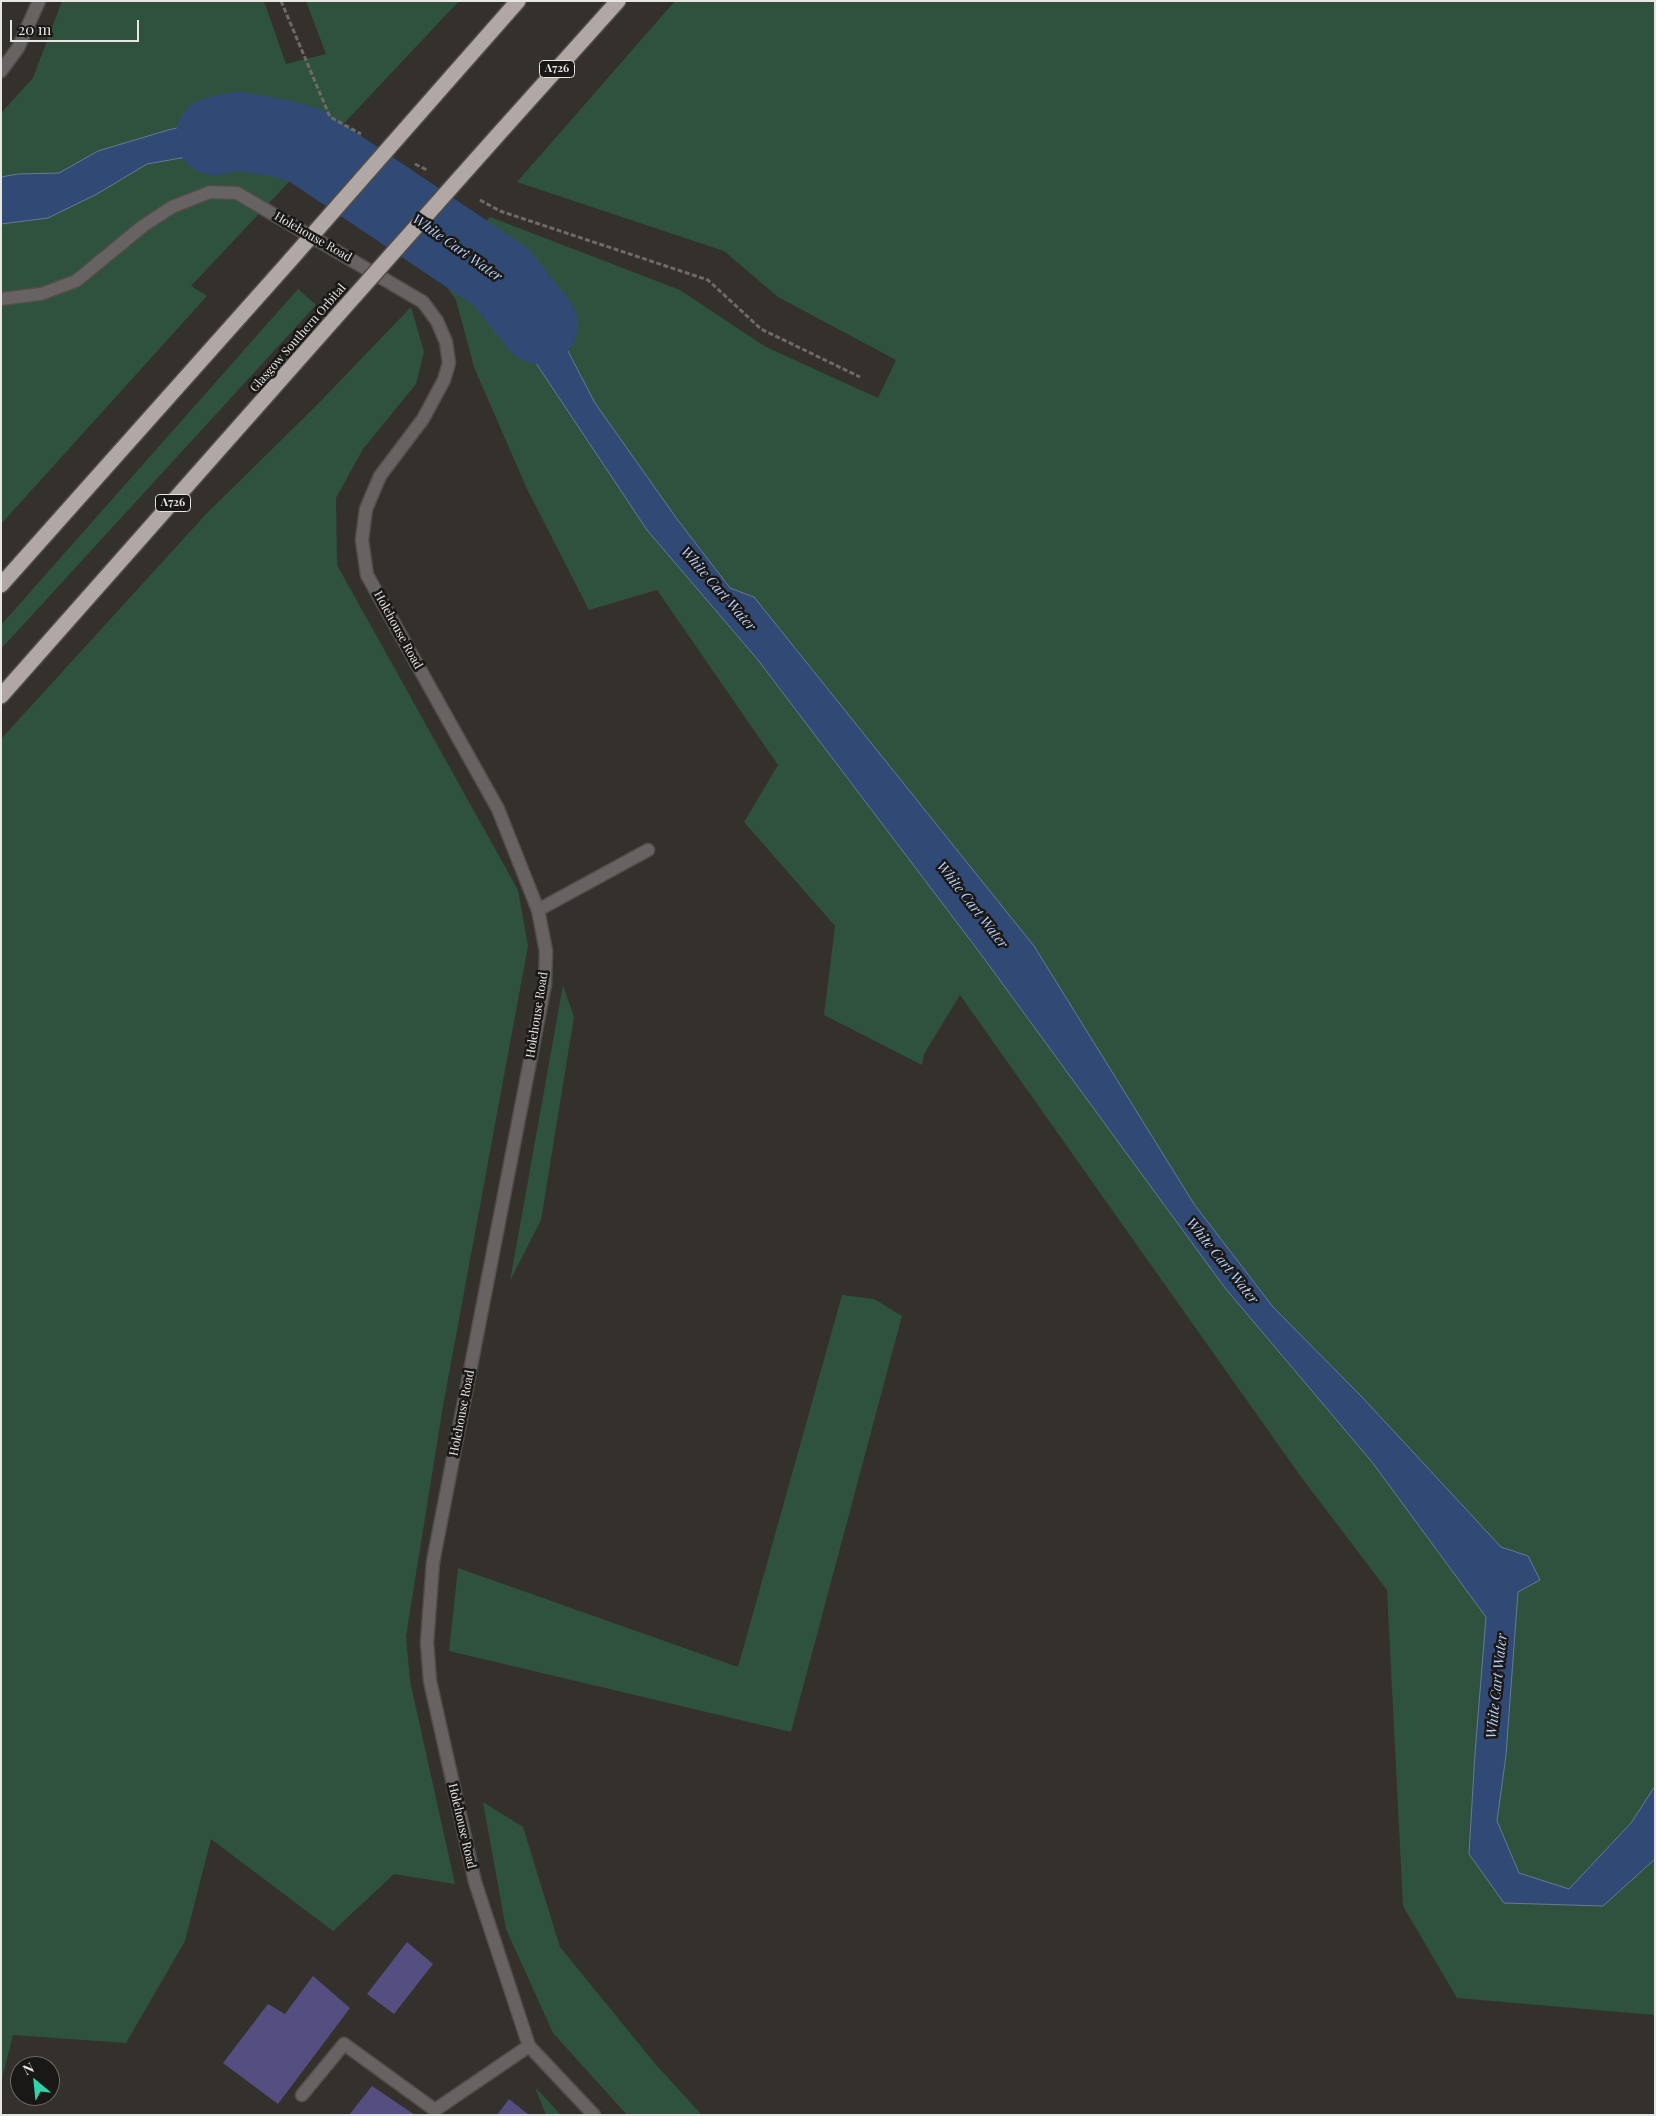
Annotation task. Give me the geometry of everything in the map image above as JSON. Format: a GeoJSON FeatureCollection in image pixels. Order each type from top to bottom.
{"type":"FeatureCollection","features":[{"type":"Feature","properties":{"kind":"highway"},"geometry":{"type":"LineString","coordinates":[[1,585],[518,1]]}},
{"type":"Feature","properties":{"kind":"highway","name":"Glasgow Southern Orbital"},"geometry":{"type":"LineString","coordinates":[[1,696],[618,1]]}},
{"type":"Feature","properties":{"kind":"street"},"geometry":{"type":"LineString","coordinates":[[1,71],[18,48],[39,1]]}},
{"type":"Feature","properties":{"kind":"street","name":"Holehouse Road"},"geometry":{"type":"LineString","coordinates":[[1,299],[41,294],[76,281],[143,226],[172,207],[210,192],[237,193],[423,302],[437,321],[446,342],[449,363],[444,380],[423,418],[380,476],[366,509],[362,540],[367,575],[498,809],[538,910],[546,950],[544,984],[433,1562],[427,1643],[430,1681],[475,1882],[529,2046],[594,2115]]}},
{"type":"Feature","properties":{"kind":"street"},"geometry":{"type":"LineString","coordinates":[[538,910],[648,850]]}},
{"type":"Feature","properties":{"kind":"street"},"geometry":{"type":"LineString","coordinates":[[302,2095],[344,2044],[435,2113],[529,2046]]}},
{"type":"Feature","properties":{"kind":"path"},"geometry":{"type":"LineString","coordinates":[[281,1],[330,117],[364,136]]}},
{"type":"Feature","properties":{"kind":"path"},"geometry":{"type":"LineString","coordinates":[[406,159],[432,174]]}},
{"type":"Feature","properties":{"kind":"path"},"geometry":{"type":"LineString","coordinates":[[475,197],[500,211],[708,280],[761,329],[860,377]]}},
{"type":"Feature","properties":{"kind":"green space"},"geometry":{"type":"Polygon","coordinates":[[[62,1],[264,1],[286,64],[326,54],[306,1],[459,1],[191,286],[207,296],[1,524],[1,113],[33,78],[62,1]]]}},
{"type":"Feature","properties":{"kind":"green space"},"geometry":{"type":"Polygon","coordinates":[[[675,1],[1655,1],[1655,1786],[1631,1823],[1569,1889],[1519,1873],[1497,1821],[1506,1755],[1518,1592],[1529,1556],[1501,1547],[1362,1397],[1273,1307],[1194,1204],[1034,946],[754,597],[730,588],[677,519],[595,403],[522,263],[472,238],[490,217],[680,290],[766,347],[878,398],[896,360],[778,297],[724,251],[517,182],[675,1]]]}},
{"type":"Feature","properties":{"kind":"green space"},"geometry":{"type":"Polygon","coordinates":[[[454,260],[484,285],[647,530],[758,660],[980,953],[1225,1288],[1372,1462],[1487,1618],[1475,1753],[1469,1854],[1603,1906],[1655,1859],[1655,2015],[1457,1998],[1403,1906],[1387,1590],[1301,1477],[960,995],[924,1054],[922,1065],[824,1015],[835,926],[744,822],[778,765],[657,590],[589,610],[527,489],[474,367],[456,300],[440,277],[454,260]]]}},
{"type":"Feature","properties":{"kind":"green space"},"geometry":{"type":"Polygon","coordinates":[[[298,289],[316,305],[1,649],[1,625],[298,289]]]}},
{"type":"Feature","properties":{"kind":"green space"},"geometry":{"type":"Polygon","coordinates":[[[411,307],[424,352],[416,384],[363,449],[336,498],[337,565],[518,890],[528,946],[443,1406],[406,1636],[410,1681],[455,1884],[394,1874],[333,1931],[211,1839],[185,1941],[126,2043],[13,2035],[1,2082],[1,739],[207,513],[315,407],[411,307]]]}},
{"type":"Feature","properties":{"kind":"green space"},"geometry":{"type":"Polygon","coordinates":[[[563,985],[574,1017],[541,1220],[510,1281],[563,985]]]}},
{"type":"Feature","properties":{"kind":"green space"},"geometry":{"type":"Polygon","coordinates":[[[842,1295],[874,1299],[902,1316],[791,1732],[449,1651],[458,1568],[738,1667],[842,1295]]]}},
{"type":"Feature","properties":{"kind":"green space"},"geometry":{"type":"Polygon","coordinates":[[[483,1802],[523,1827],[560,1947],[657,2066],[701,2114],[627,2115],[553,2033],[506,1929],[483,1802]]]}},
{"type":"Feature","properties":{"kind":"green space"},"geometry":{"type":"Polygon","coordinates":[[[535,2087],[561,2115],[546,2115],[535,2087]]]}},
{"type":"Feature","properties":{"kind":"water"},"geometry":{"type":"Polygon","coordinates":[[[238,114],[288,120],[325,144],[303,168],[282,158],[209,153],[147,164],[97,194],[48,218],[1,224],[1,177],[18,174],[59,173],[98,151],[168,130],[238,114]]]}},
{"type":"Feature","properties":{"kind":"water"},"geometry":{"type":"Polygon","coordinates":[[[472,238],[522,263],[595,403],[677,519],[730,588],[754,597],[1034,946],[1194,1204],[1273,1307],[1362,1397],[1501,1547],[1528,1556],[1540,1580],[1518,1592],[1506,1755],[1497,1821],[1519,1873],[1569,1889],[1631,1823],[1655,1786],[1655,1859],[1603,1906],[1504,1903],[1469,1854],[1486,1617],[1372,1462],[1225,1288],[980,953],[758,660],[647,530],[484,285],[454,260],[472,238]]]}},
{"type":"Feature","properties":{"kind":"building"},"geometry":{"type":"Polygon","coordinates":[[[407,1942],[433,1964],[394,2014],[367,1994],[407,1942]]]}},
{"type":"Feature","properties":{"kind":"building"},"geometry":{"type":"Polygon","coordinates":[[[313,1976],[350,2008],[278,2104],[223,2063],[268,2004],[285,2014],[313,1976]]]}},
{"type":"Feature","properties":{"kind":"building"},"geometry":{"type":"Polygon","coordinates":[[[372,2086],[415,2115],[349,2115],[372,2086]]]}},
{"type":"Feature","properties":{"kind":"building"},"geometry":{"type":"Polygon","coordinates":[[[509,2099],[529,2115],[497,2115],[509,2099]]]}},
{"type":"Feature","properties":{"kind":"waterway","name":"White Cart Water"},"geometry":{"type":"LineString","coordinates":[[215,136],[239,131],[305,145],[501,277],[539,325]]}}]}
